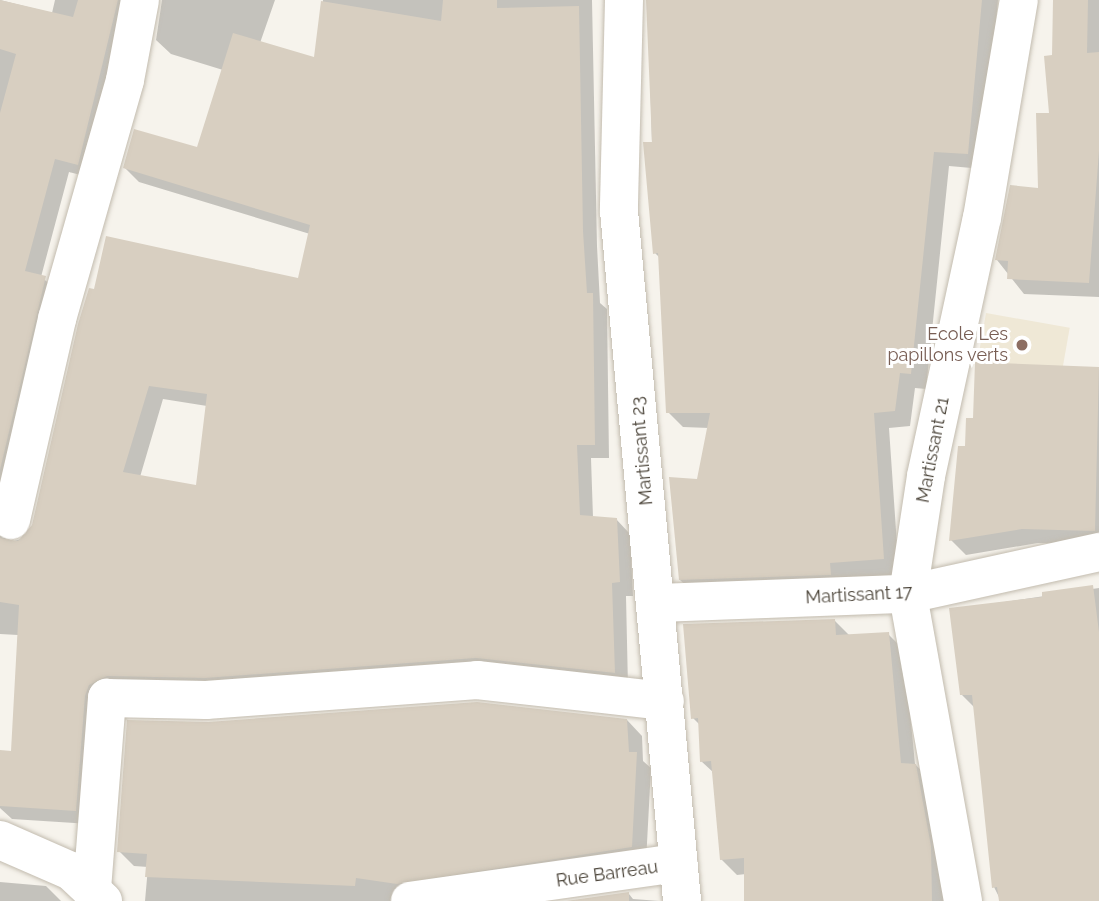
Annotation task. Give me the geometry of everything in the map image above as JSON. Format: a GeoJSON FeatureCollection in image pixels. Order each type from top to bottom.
{"type":"FeatureCollection","features":[{"type":"Feature","properties":{"kind":"street"},"geometry":{"type":"LineString","coordinates":[[12,520],[57,319],[125,80],[139,0]]}},
{"type":"Feature","properties":{"kind":"street","name":"Martissant 23"},"geometry":{"type":"LineString","coordinates":[[624,0],[619,211],[657,603],[682,901]]}},
{"type":"Feature","properties":{"kind":"street","name":"Martissant 21"},"geometry":{"type":"LineString","coordinates":[[963,901],[908,594],[926,476],[982,218],[1019,0]]}},
{"type":"Feature","properties":{"kind":"street","name":"Martissant 17"},"geometry":{"type":"LineString","coordinates":[[657,603],[908,594],[1099,552]]}},
{"type":"Feature","properties":{"kind":"street"},"geometry":{"type":"LineString","coordinates":[[0,840],[83,891],[107,698],[206,701],[477,680],[665,701]]}},
{"type":"Feature","properties":{"kind":"street","name":"Rue Barreau"},"geometry":{"type":"LineString","coordinates":[[410,901],[678,863]]}},
{"type":"Feature","properties":{"kind":"shaded area","name":"Ecole Les papillons verts"},"geometry":{"type":"Polygon","coordinates":[[[986,313],[1070,328],[1061,377],[977,362],[986,313]]]}},
{"type":"Feature","properties":{"kind":"building"},"geometry":{"type":"Polygon","coordinates":[[[0,0],[73,17],[78,0],[118,0],[78,165],[55,159],[25,271],[46,276],[0,470],[0,113],[16,54],[0,49],[0,0]]]}},
{"type":"Feature","properties":{"kind":"building"},"geometry":{"type":"Polygon","coordinates":[[[443,0],[497,0],[497,8],[579,6],[583,231],[587,293],[593,293],[595,445],[577,445],[580,515],[617,518],[620,582],[612,583],[615,673],[476,658],[205,678],[107,676],[89,685],[85,696],[76,811],[0,806],[0,750],[11,751],[19,605],[0,602],[0,538],[18,541],[32,525],[78,324],[89,288],[94,289],[106,236],[298,278],[310,225],[123,168],[134,129],[197,147],[233,33],[314,57],[321,1],[441,21],[443,0]],[[149,386],[123,472],[196,485],[207,394],[149,386]]]}},
{"type":"Feature","properties":{"kind":"building"},"geometry":{"type":"Polygon","coordinates":[[[646,0],[982,0],[968,154],[934,152],[911,374],[900,373],[895,411],[874,413],[884,559],[830,563],[831,575],[679,580],[669,477],[697,479],[710,413],[666,413],[658,253],[653,254],[643,142],[652,142],[646,0]]]}},
{"type":"Feature","properties":{"kind":"building"},"geometry":{"type":"Polygon","coordinates":[[[1053,0],[1088,0],[1087,53],[1099,52],[1099,151],[1089,283],[1007,279],[1008,261],[995,260],[1010,185],[1038,188],[1036,113],[1049,113],[1044,56],[1052,55],[1053,0]]]}},
{"type":"Feature","properties":{"kind":"building"},"geometry":{"type":"Polygon","coordinates":[[[975,362],[1099,367],[1095,531],[1022,529],[949,541],[958,446],[965,446],[966,418],[973,418],[975,362]]]}},
{"type":"Feature","properties":{"kind":"building"},"geometry":{"type":"Polygon","coordinates":[[[1093,585],[1099,632],[1099,901],[999,901],[997,887],[992,888],[972,695],[960,695],[949,608],[1042,597],[1042,592],[1093,585]]]}},
{"type":"Feature","properties":{"kind":"building"},"geometry":{"type":"Polygon","coordinates":[[[835,619],[836,635],[889,632],[901,763],[916,764],[931,846],[932,901],[744,901],[744,858],[720,860],[711,761],[700,762],[698,718],[691,719],[683,624],[835,619]]]}},
{"type":"Feature","properties":{"kind":"building"},"geometry":{"type":"Polygon","coordinates":[[[477,702],[627,719],[629,752],[637,752],[632,847],[397,884],[356,878],[355,886],[145,877],[147,854],[117,852],[127,720],[208,722],[477,702]]]}},
{"type":"Feature","properties":{"kind":"building"},"geometry":{"type":"Polygon","coordinates":[[[629,892],[629,901],[566,901],[629,892]]]}},
{"type":"Feature","properties":{"kind":"place","name":"Ecole Les papillons verts"},"geometry":{"type":"Point","coordinates":[1022,345]}}]}
